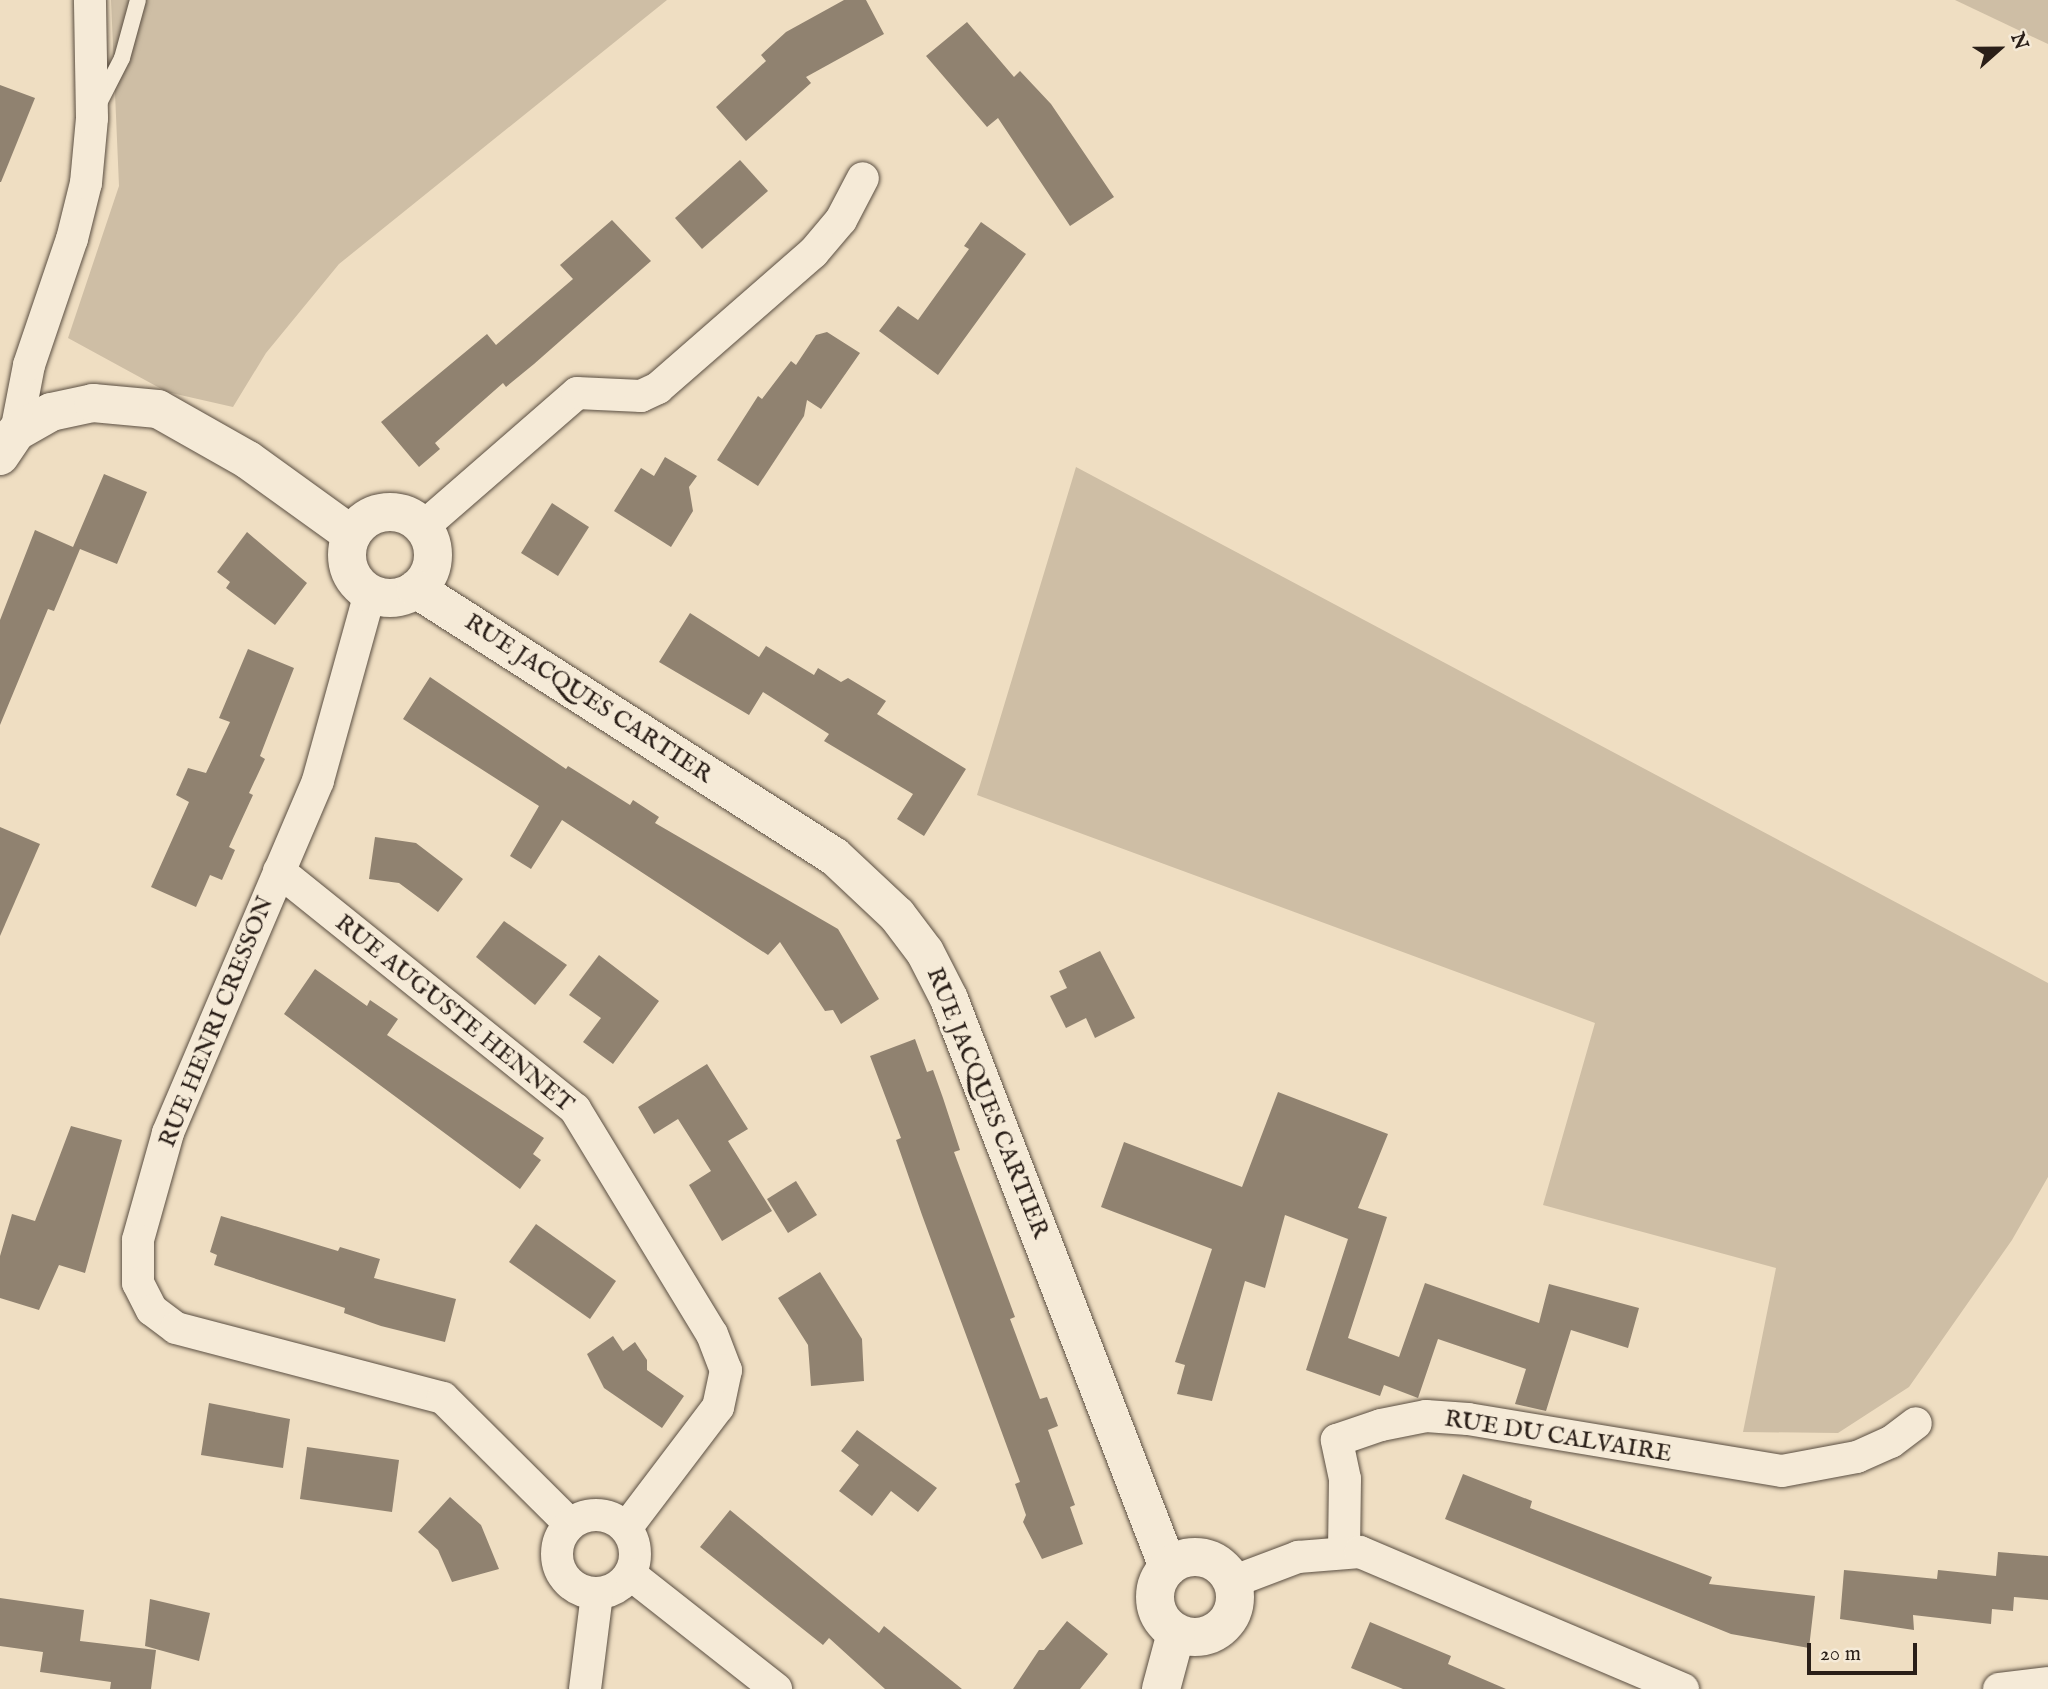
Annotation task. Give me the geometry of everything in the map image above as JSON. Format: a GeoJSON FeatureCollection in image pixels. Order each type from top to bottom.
{"type":"FeatureCollection","features":[{"type":"Feature","properties":{"kind":"street"},"geometry":{"type":"LineString","coordinates":[[8,444],[79,215],[92,118],[90,0]]}},
{"type":"Feature","properties":{"kind":"street"},"geometry":{"type":"LineString","coordinates":[[423,527],[577,393],[641,396],[658,388],[820,245],[841,219],[863,178]]}},
{"type":"Feature","properties":{"kind":"street"},"geometry":{"type":"LineString","coordinates":[[8,444],[51,412],[93,402],[158,409],[248,460],[352,535]]}},
{"type":"Feature","properties":{"kind":"street"},"geometry":{"type":"LineString","coordinates":[[385,513],[404,515],[423,527],[433,558],[426,580],[416,589],[390,599],[370,593],[351,572],[347,554],[352,535],[365,520],[385,513]]}},
{"type":"Feature","properties":{"kind":"street","name":"RUE JACQUES CARTIER"},"geometry":{"type":"LineString","coordinates":[[416,589],[834,856],[897,915],[925,952],[949,999],[1168,1567]]}},
{"type":"Feature","properties":{"kind":"street","name":"RUE HENRI CRESSON"},"geometry":{"type":"LineString","coordinates":[[370,593],[323,765],[168,1133],[135,1253],[144,1299],[176,1328],[443,1398],[570,1524]]}},
{"type":"Feature","properties":{"kind":"street","name":"RUE AUGUSTE HENNET"},"geometry":{"type":"LineString","coordinates":[[279,871],[575,1109],[712,1334],[726,1370],[718,1407],[626,1528]]}},
{"type":"Feature","properties":{"kind":"street","name":"RUE DU CALVAIRE"},"geometry":{"type":"LineString","coordinates":[[1344,1551],[1345,1479],[1337,1440],[1381,1424],[1426,1416],[1468,1419],[1782,1471],[1857,1457],[1891,1442],[1916,1423]]}},
{"type":"Feature","properties":{"kind":"street"},"geometry":{"type":"LineString","coordinates":[[598,1515],[626,1528],[635,1550],[630,1574],[616,1588],[597,1594],[578,1589],[560,1571],[558,1546],[570,1524],[598,1515]]}},
{"type":"Feature","properties":{"kind":"street"},"geometry":{"type":"LineString","coordinates":[[1232,1582],[1298,1557],[1344,1551],[1377,1557],[1683,1689]]}},
{"type":"Feature","properties":{"kind":"street"},"geometry":{"type":"LineString","coordinates":[[1191,1556],[1216,1563],[1232,1582],[1234,1606],[1222,1627],[1200,1637],[1176,1633],[1166,1625],[1154,1602],[1155,1588],[1168,1567],[1191,1556]]}},
{"type":"Feature","properties":{"kind":"street"},"geometry":{"type":"LineString","coordinates":[[630,1574],[776,1689]]}},
{"type":"Feature","properties":{"kind":"street"},"geometry":{"type":"LineString","coordinates":[[585,1689],[597,1594]]}},
{"type":"Feature","properties":{"kind":"street"},"geometry":{"type":"LineString","coordinates":[[1161,1689],[1176,1633]]}},
{"type":"Feature","properties":{"kind":"street"},"geometry":{"type":"LineString","coordinates":[[2000,1689],[2048,1683]]}},
{"type":"Feature","properties":{"kind":"lane"},"geometry":{"type":"LineString","coordinates":[[92,118],[122,58],[138,0]]}},
{"type":"Feature","properties":{"kind":"shaded area"},"geometry":{"type":"Polygon","coordinates":[[[111,0],[667,0],[339,264],[266,353],[233,407],[167,392],[68,338],[119,186],[111,0]]]}},
{"type":"Feature","properties":{"kind":"shaded area"},"geometry":{"type":"Polygon","coordinates":[[[1955,0],[2048,0],[2048,44],[1955,0]]]}},
{"type":"Feature","properties":{"kind":"shaded area"},"geometry":{"type":"Polygon","coordinates":[[[1076,467],[2048,983],[2048,1177],[2012,1240],[1909,1387],[1838,1433],[1743,1432],[1776,1268],[1543,1205],[1595,1023],[977,795],[1076,467]]]}},
{"type":"Feature","properties":{"kind":"building"},"geometry":{"type":"Polygon","coordinates":[[[844,0],[866,0],[884,34],[806,77],[811,83],[746,141],[716,107],[766,61],[761,55],[786,32],[844,0]]]}},
{"type":"Feature","properties":{"kind":"building"},"geometry":{"type":"Polygon","coordinates":[[[967,22],[1014,77],[1020,71],[1051,104],[1114,197],[1070,226],[998,118],[987,127],[926,56],[967,22]]]}},
{"type":"Feature","properties":{"kind":"building"},"geometry":{"type":"Polygon","coordinates":[[[0,85],[35,98],[1,182],[0,182],[0,85]]]}},
{"type":"Feature","properties":{"kind":"building"},"geometry":{"type":"Polygon","coordinates":[[[740,160],[768,191],[702,249],[675,218],[740,160]]]}},
{"type":"Feature","properties":{"kind":"building"},"geometry":{"type":"Polygon","coordinates":[[[612,220],[651,261],[534,364],[506,387],[503,383],[435,443],[440,449],[419,467],[381,422],[487,334],[496,345],[573,279],[560,265],[612,220]]]}},
{"type":"Feature","properties":{"kind":"building"},"geometry":{"type":"Polygon","coordinates":[[[981,222],[1026,254],[938,375],[879,331],[898,306],[918,320],[969,249],[964,246],[981,222]]]}},
{"type":"Feature","properties":{"kind":"building"},"geometry":{"type":"Polygon","coordinates":[[[827,332],[860,353],[821,409],[807,400],[804,416],[758,486],[717,460],[758,396],[762,399],[791,361],[796,365],[816,335],[827,332]]]}},
{"type":"Feature","properties":{"kind":"building"},"geometry":{"type":"Polygon","coordinates":[[[665,457],[697,476],[689,487],[693,511],[671,547],[614,511],[641,468],[654,476],[665,457]]]}},
{"type":"Feature","properties":{"kind":"building"},"geometry":{"type":"Polygon","coordinates":[[[104,474],[147,492],[117,564],[80,549],[54,611],[48,609],[0,725],[0,620],[35,530],[73,547],[104,474]]]}},
{"type":"Feature","properties":{"kind":"building"},"geometry":{"type":"Polygon","coordinates":[[[552,503],[589,527],[558,576],[521,553],[552,503]]]}},
{"type":"Feature","properties":{"kind":"building"},"geometry":{"type":"Polygon","coordinates":[[[247,532],[307,583],[275,625],[226,588],[230,582],[217,572],[247,532]]]}},
{"type":"Feature","properties":{"kind":"building"},"geometry":{"type":"Polygon","coordinates":[[[690,613],[759,657],[766,646],[814,675],[818,668],[841,682],[848,678],[886,701],[877,714],[966,769],[924,836],[897,819],[913,794],[824,741],[829,734],[763,692],[749,715],[659,662],[690,613]]]}},
{"type":"Feature","properties":{"kind":"building"},"geometry":{"type":"Polygon","coordinates":[[[248,649],[294,668],[260,756],[265,759],[249,793],[253,795],[229,847],[235,850],[222,880],[210,875],[196,907],[151,887],[189,802],[176,795],[188,768],[206,773],[230,722],[219,718],[248,649]]]}},
{"type":"Feature","properties":{"kind":"building"},"geometry":{"type":"Polygon","coordinates":[[[430,677],[566,769],[568,766],[630,805],[633,800],[659,817],[655,823],[838,929],[879,999],[841,1024],[833,1010],[825,1011],[780,942],[768,955],[562,820],[531,869],[510,856],[539,806],[403,719],[430,677]]]}},
{"type":"Feature","properties":{"kind":"building"},"geometry":{"type":"Polygon","coordinates":[[[0,827],[40,844],[0,936],[0,827]]]}},
{"type":"Feature","properties":{"kind":"building"},"geometry":{"type":"Polygon","coordinates":[[[375,837],[416,843],[463,879],[438,912],[399,883],[369,879],[375,837]]]}},
{"type":"Feature","properties":{"kind":"building"},"geometry":{"type":"Polygon","coordinates":[[[504,921],[567,965],[535,1005],[476,957],[504,921]]]}},
{"type":"Feature","properties":{"kind":"building"},"geometry":{"type":"Polygon","coordinates":[[[1100,951],[1135,1018],[1095,1038],[1086,1018],[1066,1028],[1050,996],[1067,988],[1059,971],[1100,951]]]}},
{"type":"Feature","properties":{"kind":"building"},"geometry":{"type":"Polygon","coordinates":[[[599,955],[659,1001],[613,1064],[583,1042],[601,1018],[569,995],[599,955]]]}},
{"type":"Feature","properties":{"kind":"building"},"geometry":{"type":"Polygon","coordinates":[[[315,969],[367,1006],[370,1000],[398,1019],[387,1035],[544,1138],[533,1154],[541,1160],[520,1189],[284,1014],[315,969]]]}},
{"type":"Feature","properties":{"kind":"building"},"geometry":{"type":"Polygon","coordinates":[[[915,1039],[927,1072],[933,1070],[943,1098],[960,1150],[954,1152],[1015,1317],[1010,1319],[1040,1399],[1047,1397],[1058,1426],[1048,1430],[1075,1505],[1070,1507],[1083,1544],[1042,1559],[1023,1522],[1026,1515],[1015,1484],[1020,1482],[922,1215],[896,1140],[901,1138],[870,1056],[915,1039]]]}},
{"type":"Feature","properties":{"kind":"building"},"geometry":{"type":"Polygon","coordinates":[[[707,1064],[748,1129],[728,1141],[772,1211],[722,1241],[689,1185],[711,1171],[678,1119],[654,1134],[638,1107],[707,1064]]]}},
{"type":"Feature","properties":{"kind":"building"},"geometry":{"type":"Polygon","coordinates":[[[1278,1092],[1388,1134],[1358,1208],[1387,1217],[1348,1338],[1399,1357],[1425,1283],[1539,1323],[1549,1284],[1639,1308],[1628,1348],[1571,1330],[1546,1411],[1515,1404],[1526,1369],[1438,1339],[1418,1398],[1384,1385],[1380,1396],[1306,1370],[1348,1239],[1285,1215],[1265,1288],[1245,1281],[1212,1401],[1177,1394],[1185,1365],[1175,1362],[1212,1249],[1101,1207],[1124,1142],[1242,1187],[1278,1092]]]}},
{"type":"Feature","properties":{"kind":"building"},"geometry":{"type":"Polygon","coordinates":[[[71,1126],[122,1140],[85,1273],[59,1265],[39,1310],[0,1298],[0,1256],[12,1214],[35,1221],[71,1126]]]}},
{"type":"Feature","properties":{"kind":"building"},"geometry":{"type":"Polygon","coordinates":[[[796,1181],[817,1215],[788,1233],[767,1199],[796,1181]]]}},
{"type":"Feature","properties":{"kind":"building"},"geometry":{"type":"Polygon","coordinates":[[[221,1216],[338,1251],[340,1247],[380,1259],[374,1278],[456,1299],[445,1342],[381,1326],[344,1313],[345,1308],[214,1265],[217,1255],[210,1252],[221,1216]]]}},
{"type":"Feature","properties":{"kind":"building"},"geometry":{"type":"Polygon","coordinates":[[[536,1224],[616,1281],[590,1319],[509,1262],[536,1224]]]}},
{"type":"Feature","properties":{"kind":"building"},"geometry":{"type":"Polygon","coordinates":[[[820,1272],[862,1339],[864,1381],[811,1386],[808,1345],[778,1298],[820,1272]]]}},
{"type":"Feature","properties":{"kind":"building"},"geometry":{"type":"Polygon","coordinates":[[[613,1336],[623,1351],[635,1342],[647,1360],[647,1370],[684,1396],[662,1428],[604,1388],[587,1354],[613,1336]]]}},
{"type":"Feature","properties":{"kind":"building"},"geometry":{"type":"Polygon","coordinates":[[[209,1403],[290,1419],[283,1468],[201,1455],[209,1403]]]}},
{"type":"Feature","properties":{"kind":"building"},"geometry":{"type":"Polygon","coordinates":[[[857,1430],[937,1488],[918,1512],[891,1491],[872,1516],[839,1491],[859,1465],[841,1451],[857,1430]]]}},
{"type":"Feature","properties":{"kind":"building"},"geometry":{"type":"Polygon","coordinates":[[[307,1447],[399,1460],[392,1512],[300,1499],[307,1447]]]}},
{"type":"Feature","properties":{"kind":"building"},"geometry":{"type":"Polygon","coordinates":[[[1463,1474],[1532,1501],[1530,1508],[1712,1577],[1709,1584],[1815,1596],[1809,1648],[1731,1634],[1445,1519],[1463,1474]]]}},
{"type":"Feature","properties":{"kind":"building"},"geometry":{"type":"Polygon","coordinates":[[[450,1497],[481,1525],[499,1569],[452,1582],[438,1550],[418,1532],[450,1497]]]}},
{"type":"Feature","properties":{"kind":"building"},"geometry":{"type":"Polygon","coordinates":[[[730,1510],[879,1633],[884,1626],[962,1689],[885,1689],[829,1638],[823,1645],[700,1547],[730,1510]]]}},
{"type":"Feature","properties":{"kind":"building"},"geometry":{"type":"Polygon","coordinates":[[[1998,1552],[2048,1556],[2048,1600],[2014,1597],[2013,1611],[1992,1609],[1991,1624],[1913,1615],[1914,1630],[1840,1619],[1844,1570],[1937,1579],[1938,1570],[1996,1576],[1998,1552]]]}},
{"type":"Feature","properties":{"kind":"building"},"geometry":{"type":"Polygon","coordinates":[[[0,1598],[84,1610],[80,1641],[156,1650],[151,1689],[110,1689],[111,1682],[40,1672],[43,1652],[0,1646],[0,1598]]]}},
{"type":"Feature","properties":{"kind":"building"},"geometry":{"type":"Polygon","coordinates":[[[150,1599],[210,1613],[199,1661],[145,1646],[150,1599]]]}},
{"type":"Feature","properties":{"kind":"building"},"geometry":{"type":"Polygon","coordinates":[[[1067,1621],[1108,1654],[1080,1689],[1013,1689],[1039,1650],[1044,1650],[1067,1621]]]}},
{"type":"Feature","properties":{"kind":"building"},"geometry":{"type":"Polygon","coordinates":[[[1370,1622],[1451,1656],[1448,1664],[1506,1689],[1403,1689],[1351,1668],[1370,1622]]]}}]}
